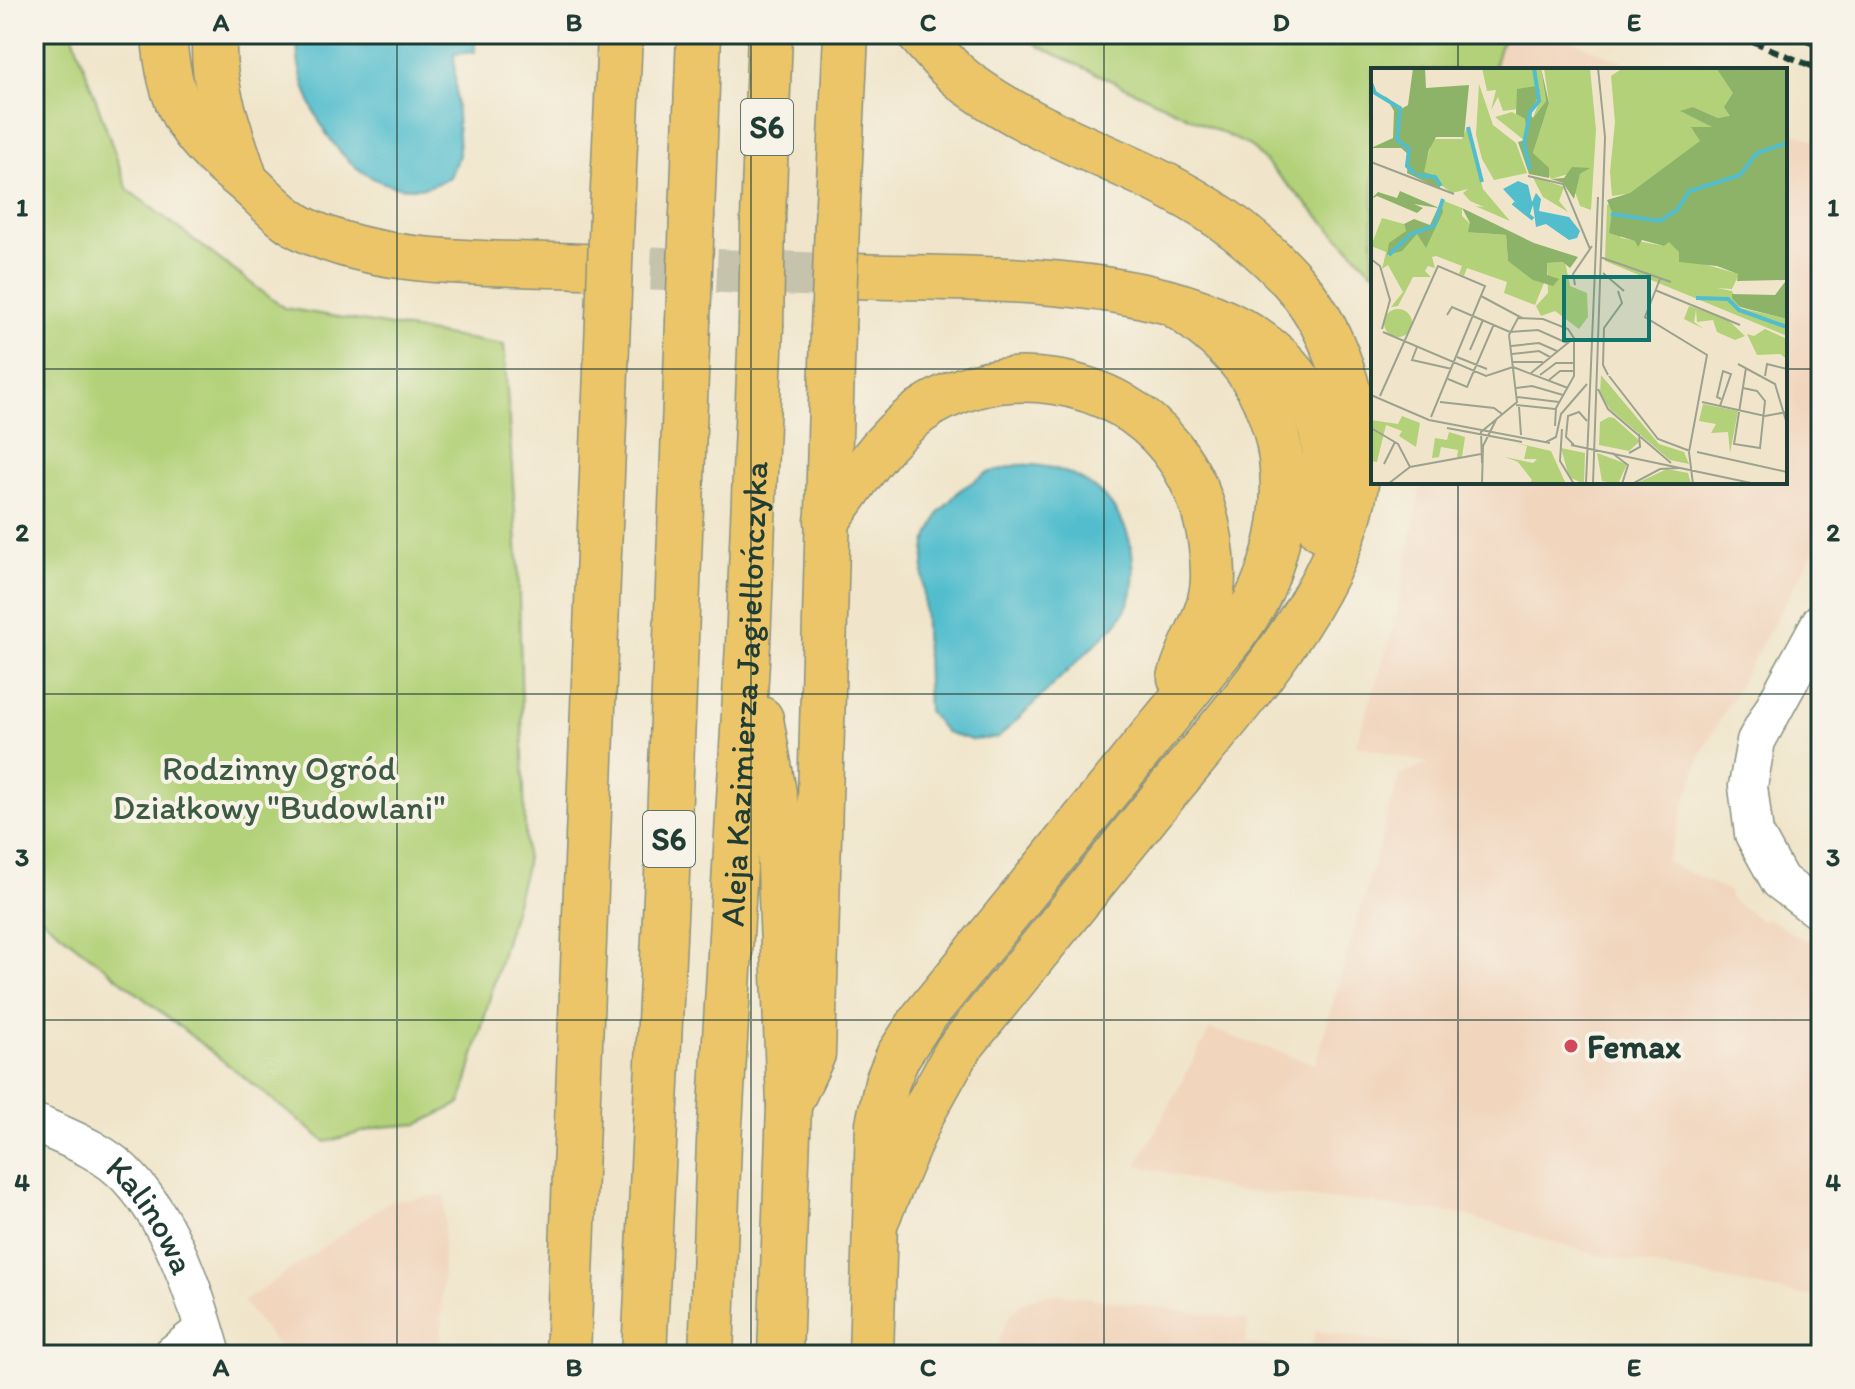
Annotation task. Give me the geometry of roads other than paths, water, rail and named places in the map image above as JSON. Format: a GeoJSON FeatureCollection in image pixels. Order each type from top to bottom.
{"type":"FeatureCollection","features":[{"type":"Feature","properties":{"kind":"highway"},"geometry":{"type":"LineString","coordinates":[[164,34],[173,92],[184,118],[200,141],[283,215],[306,230],[360,248],[430,258],[585,266]]}},
{"type":"Feature","properties":{"kind":"highway"},"geometry":{"type":"LineString","coordinates":[[215,34],[216,82],[246,181]]}},
{"type":"Feature","properties":{"kind":"highway","name":"Aleja Kazimierza Jagiellończyka"},"geometry":{"type":"LineString","coordinates":[[644,1355],[667,875],[699,34]]}},
{"type":"Feature","properties":{"kind":"highway","name":"Aleja Kazimierza Jagiellończyka"},"geometry":{"type":"LineString","coordinates":[[711,1355],[719,1142],[748,644],[770,34]]}},
{"type":"Feature","properties":{"kind":"highway"},"geometry":{"type":"LineString","coordinates":[[789,1105],[813,1054],[833,329],[846,34]]}},
{"type":"Feature","properties":{"kind":"highway"},"geometry":{"type":"LineString","coordinates":[[877,1219],[921,1116],[957,1051],[1243,699],[1304,612],[1330,566],[1346,522],[1357,476],[1358,442],[1350,395],[1334,342],[1311,301],[1265,254],[1202,205],[1010,112],[944,63],[919,34]]}},
{"type":"Feature","properties":{"kind":"highway"},"geometry":{"type":"LineString","coordinates":[[568,1355],[616,43]]}},
{"type":"Feature","properties":{"kind":"highway"},"geometry":{"type":"LineString","coordinates":[[856,276],[1051,283],[1120,291],[1172,303],[1229,324],[1263,346],[1297,377],[1312,403],[1325,451],[1327,476],[1320,527],[1303,589],[1304,612]]}},
{"type":"Feature","properties":{"kind":"highway"},"geometry":{"type":"LineString","coordinates":[[871,1355],[878,1124],[887,1082],[898,1056],[923,1018],[1232,637],[1255,604],[1280,536],[1283,494],[1280,450],[1274,425],[1252,376],[1215,336],[1172,303]]}},
{"type":"Feature","properties":{"kind":"highway"},"geometry":{"type":"LineString","coordinates":[[827,521],[889,438],[931,405],[957,391],[1008,378],[1038,379],[1082,386],[1115,399],[1135,411],[1174,449],[1188,471],[1208,528],[1214,577],[1205,619],[1180,674],[1177,705]]}},
{"type":"Feature","properties":{"kind":"highway"},"geometry":{"type":"LineString","coordinates":[[748,644],[778,816],[789,1105],[780,1355]]}},
{"type":"Feature","properties":{"kind":"street"},"geometry":{"type":"LineString","coordinates":[[1821,622],[1756,741],[1748,786],[1754,834],[1780,881],[1821,912]]}},
{"type":"Feature","properties":{"kind":"street","name":"Kalinowa"},"geometry":{"type":"LineString","coordinates":[[34,1123],[84,1145],[129,1177],[168,1233],[208,1342]]}},
{"type":"Feature","properties":{"kind":"street"},"geometry":{"type":"LineString","coordinates":[[172,1355],[208,1342]]}},
{"type":"Feature","properties":{"kind":"water"},"geometry":{"type":"Polygon","coordinates":[[[297,34],[475,34],[475,52],[454,54],[459,155],[450,177],[427,187],[402,187],[379,181],[358,169],[341,153],[314,111],[298,61],[297,34]]]}},
{"type":"Feature","properties":{"kind":"water"},"geometry":{"type":"Polygon","coordinates":[[[1018,465],[1060,470],[1096,489],[1110,503],[1122,520],[1129,540],[1133,587],[1126,609],[1116,624],[998,738],[971,740],[945,732],[928,711],[923,574],[926,543],[939,513],[960,490],[987,473],[1018,465]]]}},
{"type":"Feature","properties":{"kind":"tunnel"},"geometry":{"type":"LineString","coordinates":[[585,266],[856,276]]}},
{"type":"Feature","properties":{"kind":"railway"},"geometry":{"type":"LineString","coordinates":[[1735,34],[1821,70]]}},
{"type":"Feature","properties":{"kind":"railway"},"geometry":{"type":"LineString","coordinates":[[1790,34],[1821,47]]}},
{"type":"Feature","properties":{"kind":"place","name":"Femax"},"geometry":{"type":"Point","coordinates":[1571,1046]}},
{"type":"Feature","properties":{"kind":"park label","name":"Rodzinny Ogród Działkowy \"Budowlani\""},"geometry":{"type":"Point","coordinates":[279,788]}}]}
